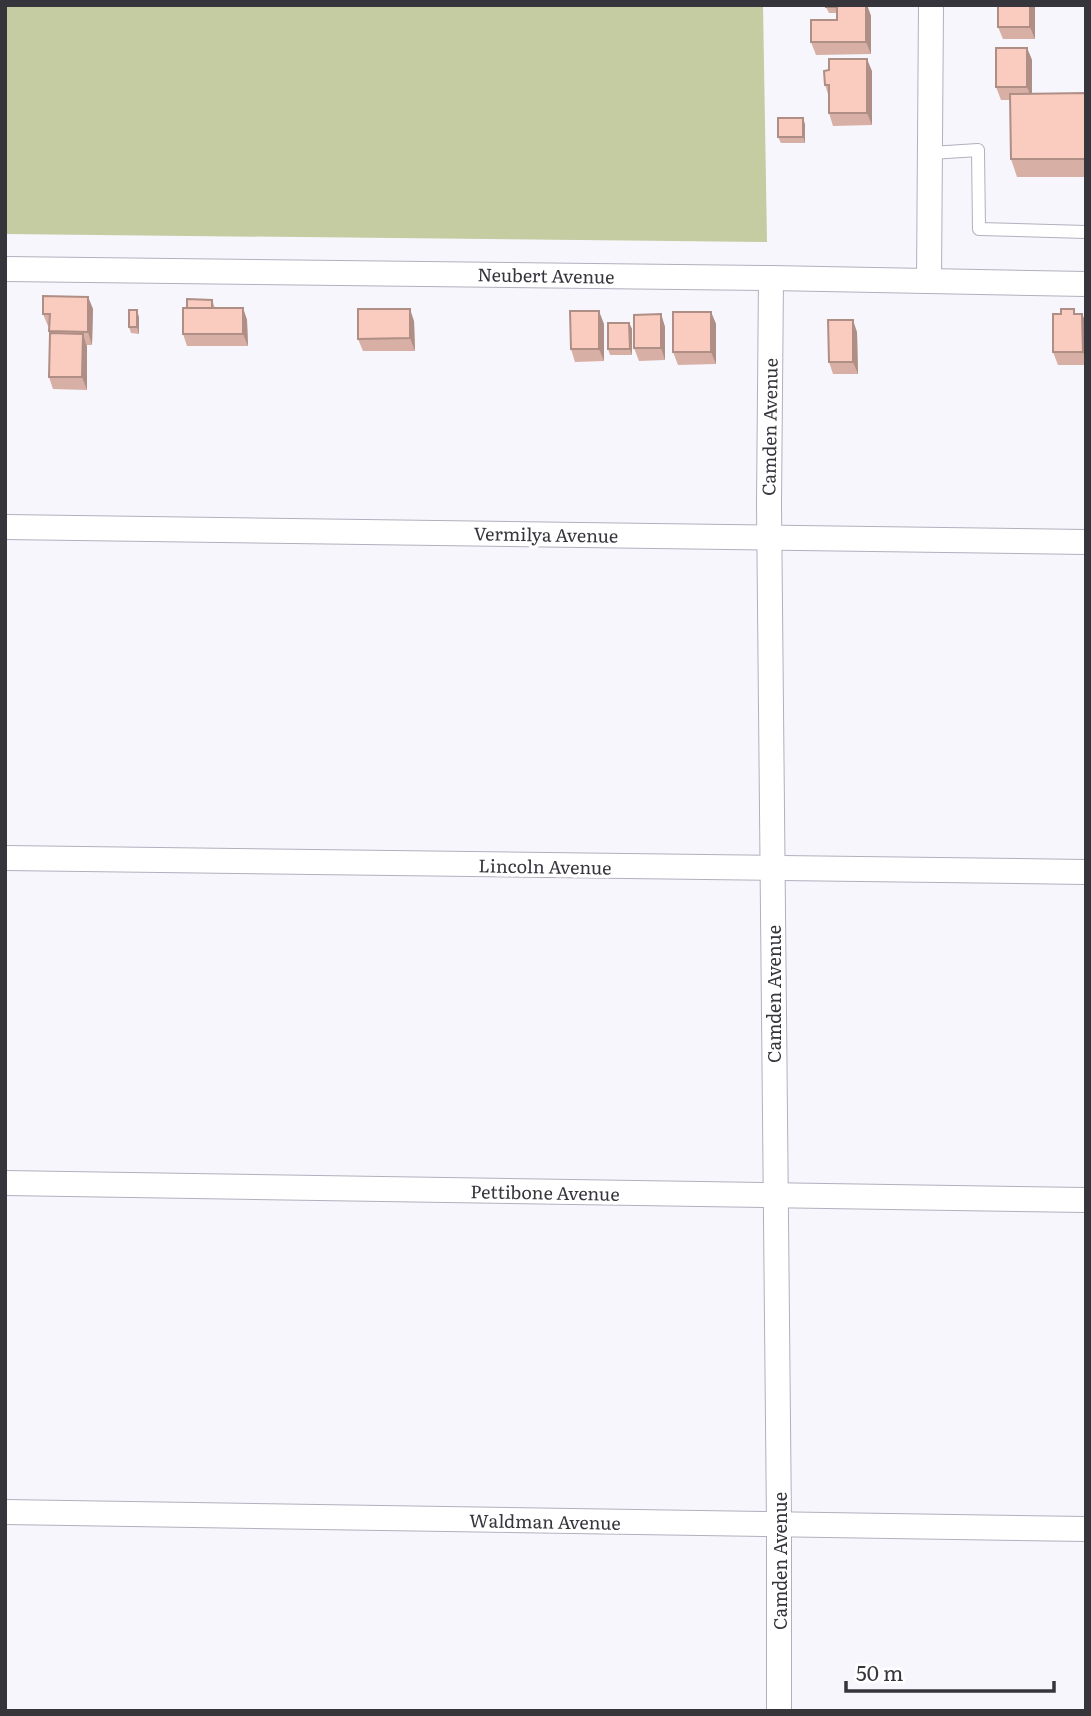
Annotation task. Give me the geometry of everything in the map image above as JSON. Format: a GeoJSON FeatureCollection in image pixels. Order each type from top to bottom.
{"type":"FeatureCollection","features":[{"type":"Feature","properties":{"kind":"street"},"geometry":{"type":"LineString","coordinates":[[929,281],[931,5]]}},
{"type":"Feature","properties":{"kind":"street","name":"Neubert Avenue"},"geometry":{"type":"LineString","coordinates":[[5,269],[1086,284]]}},
{"type":"Feature","properties":{"kind":"street","name":"Camden Avenue"},"geometry":{"type":"LineString","coordinates":[[771,278],[769,504],[779,1711]]}},
{"type":"Feature","properties":{"kind":"street","name":"Vermilya Avenue"},"geometry":{"type":"LineString","coordinates":[[5,527],[1086,542]]}},
{"type":"Feature","properties":{"kind":"street","name":"Lincoln Avenue"},"geometry":{"type":"LineString","coordinates":[[5,858],[1086,872]]}},
{"type":"Feature","properties":{"kind":"street","name":"Pettibone Avenue"},"geometry":{"type":"LineString","coordinates":[[5,1183],[1086,1200]]}},
{"type":"Feature","properties":{"kind":"street","name":"Waldman Avenue"},"geometry":{"type":"LineString","coordinates":[[5,1512],[1086,1529]]}},
{"type":"Feature","properties":{"kind":"lane"},"geometry":{"type":"LineString","coordinates":[[931,153],[978,150],[979,229],[1086,232]]}},
{"type":"Feature","properties":{"kind":"green space"},"geometry":{"type":"Polygon","coordinates":[[[5,5],[763,5],[767,242],[5,234],[5,5]]]}},
{"type":"Feature","properties":{"kind":"building"},"geometry":{"type":"Polygon","coordinates":[[[837,5],[866,5],[866,42],[811,42],[811,20],[837,20],[837,5]]]}},
{"type":"Feature","properties":{"kind":"building"},"geometry":{"type":"Polygon","coordinates":[[[998,5],[1030,5],[1030,27],[998,27],[998,5]]]}},
{"type":"Feature","properties":{"kind":"building"},"geometry":{"type":"Polygon","coordinates":[[[996,48],[1027,48],[1027,87],[996,87],[996,48]]]}},
{"type":"Feature","properties":{"kind":"building"},"geometry":{"type":"Polygon","coordinates":[[[829,59],[867,59],[867,113],[829,113],[829,85],[825,85],[824,71],[829,70],[829,59]]]}},
{"type":"Feature","properties":{"kind":"building"},"geometry":{"type":"Polygon","coordinates":[[[1086,93],[1086,159],[1011,159],[1010,94],[1086,93]]]}},
{"type":"Feature","properties":{"kind":"building"},"geometry":{"type":"Polygon","coordinates":[[[778,118],[803,118],[803,137],[778,137],[778,118]]]}},
{"type":"Feature","properties":{"kind":"building"},"geometry":{"type":"Polygon","coordinates":[[[43,296],[88,297],[88,332],[49,331],[50,314],[43,314],[43,296]]]}},
{"type":"Feature","properties":{"kind":"building"},"geometry":{"type":"Polygon","coordinates":[[[187,299],[212,300],[212,308],[187,308],[187,299]]]}},
{"type":"Feature","properties":{"kind":"building"},"geometry":{"type":"Polygon","coordinates":[[[183,308],[243,308],[243,334],[183,334],[183,308]]]}},
{"type":"Feature","properties":{"kind":"building"},"geometry":{"type":"Polygon","coordinates":[[[358,309],[410,309],[410,338],[358,339],[358,309]]]}},
{"type":"Feature","properties":{"kind":"building"},"geometry":{"type":"Polygon","coordinates":[[[1061,309],[1074,309],[1074,314],[1082,314],[1083,352],[1053,352],[1053,314],[1061,314],[1061,309]]]}},
{"type":"Feature","properties":{"kind":"building"},"geometry":{"type":"Polygon","coordinates":[[[129,310],[137,310],[137,327],[129,327],[129,310]]]}},
{"type":"Feature","properties":{"kind":"building"},"geometry":{"type":"Polygon","coordinates":[[[570,311],[599,311],[599,349],[571,349],[570,311]]]}},
{"type":"Feature","properties":{"kind":"building"},"geometry":{"type":"Polygon","coordinates":[[[673,312],[711,312],[711,352],[673,352],[673,312]]]}},
{"type":"Feature","properties":{"kind":"building"},"geometry":{"type":"Polygon","coordinates":[[[661,314],[661,348],[634,348],[634,315],[661,314]]]}},
{"type":"Feature","properties":{"kind":"building"},"geometry":{"type":"Polygon","coordinates":[[[828,320],[853,320],[853,362],[829,362],[828,320]]]}},
{"type":"Feature","properties":{"kind":"building"},"geometry":{"type":"Polygon","coordinates":[[[608,323],[629,323],[630,349],[608,349],[608,323]]]}},
{"type":"Feature","properties":{"kind":"building"},"geometry":{"type":"Polygon","coordinates":[[[50,333],[83,334],[82,377],[49,377],[50,333]]]}}]}
